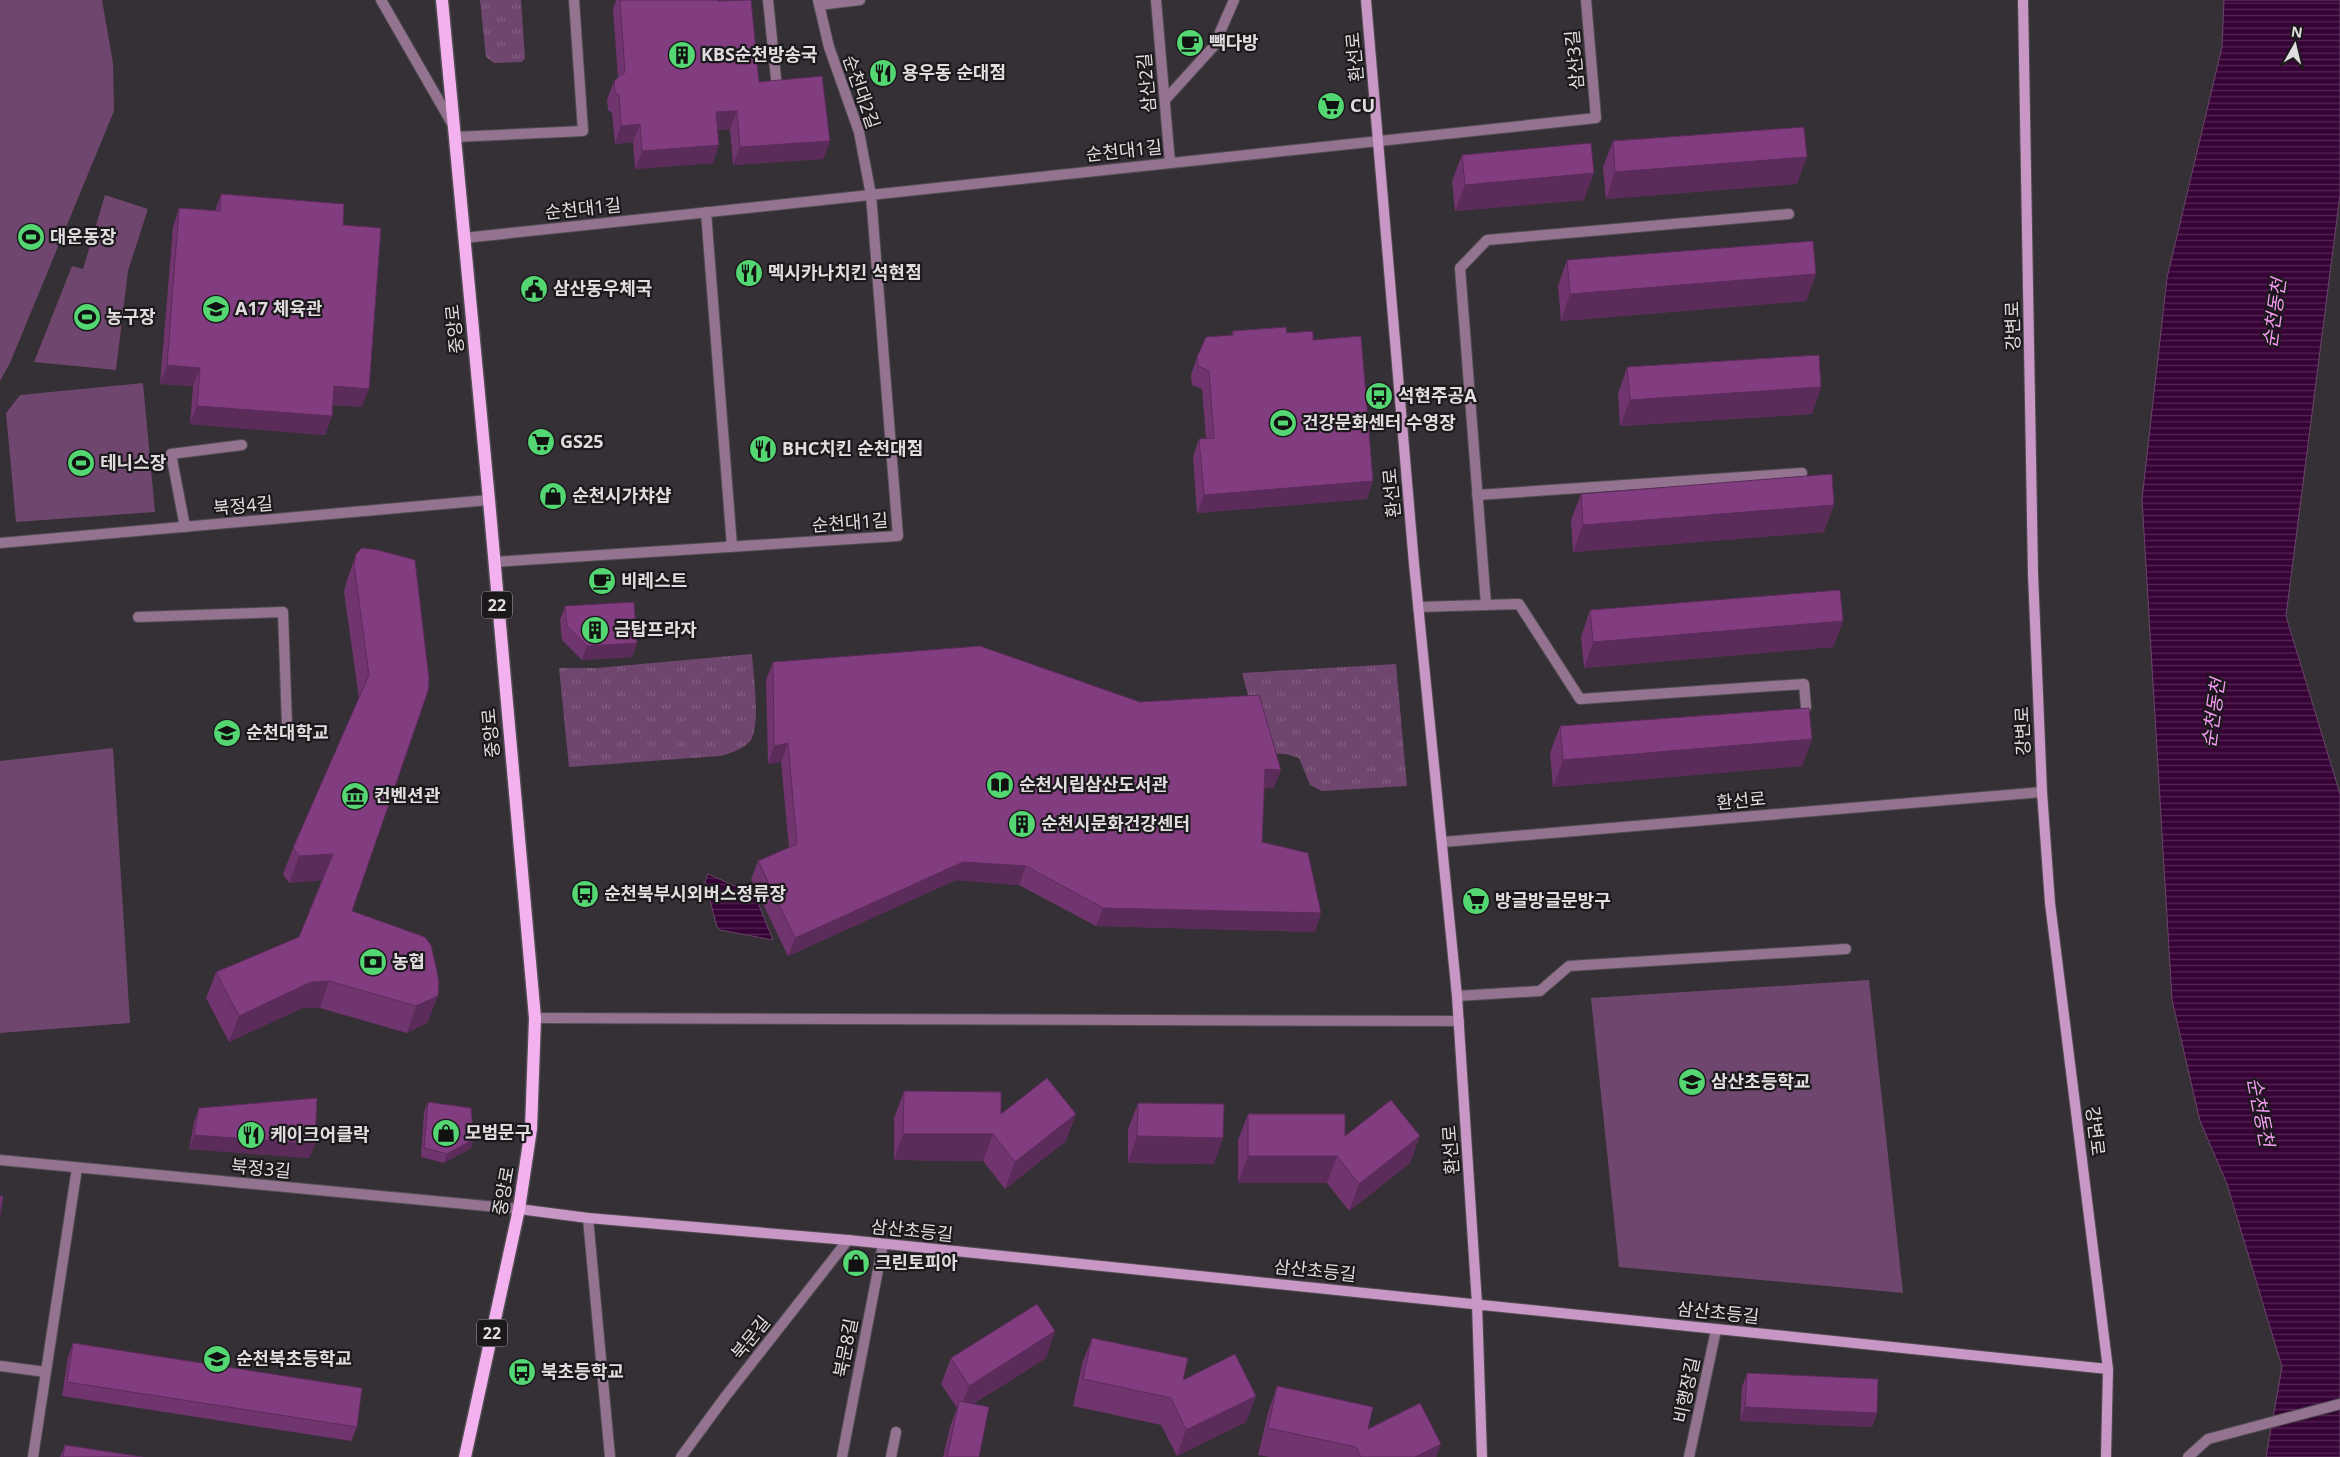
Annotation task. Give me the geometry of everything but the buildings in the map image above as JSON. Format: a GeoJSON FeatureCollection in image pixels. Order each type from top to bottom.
{"type":"FeatureCollection","features":[{"type":"Feature","properties":{"kind":"main road","name":"중앙로"},"geometry":{"type":"LineString","coordinates":[[442,0],[535,1018],[531,1129],[519,1209],[465,1457]]}},
{"type":"Feature","properties":{"kind":"street"},"geometry":{"type":"LineString","coordinates":[[381,0],[455,133],[583,131],[574,0]]}},
{"type":"Feature","properties":{"kind":"street"},"geometry":{"type":"LineString","coordinates":[[768,0],[777,88]]}},
{"type":"Feature","properties":{"kind":"street"},"geometry":{"type":"LineString","coordinates":[[818,2],[860,0]]}},
{"type":"Feature","properties":{"kind":"street","name":"삼산2길"},"geometry":{"type":"LineString","coordinates":[[1156,0],[1170,163]]}},
{"type":"Feature","properties":{"kind":"street"},"geometry":{"type":"LineString","coordinates":[[1165,100],[1214,46],[1234,0]]}},
{"type":"Feature","properties":{"kind":"street","name":"환선로"},"geometry":{"type":"LineString","coordinates":[[1366,0],[1380,140],[1418,608],[1443,842],[1459,1021],[1477,1304],[1482,1457]]}},
{"type":"Feature","properties":{"kind":"street","name":"삼산3길"},"geometry":{"type":"LineString","coordinates":[[1380,140],[1596,118],[1586,0]]}},
{"type":"Feature","properties":{"kind":"street","name":"강변로"},"geometry":{"type":"LineString","coordinates":[[2023,0],[2033,574],[2042,792],[2050,903],[2108,1369],[2106,1457]]}},
{"type":"Feature","properties":{"kind":"street","name":"순천대2길"},"geometry":{"type":"LineString","coordinates":[[818,2],[829,47],[859,132],[871,195]]}},
{"type":"Feature","properties":{"kind":"street","name":"순천대1길"},"geometry":{"type":"LineString","coordinates":[[464,238],[1380,140]]}},
{"type":"Feature","properties":{"kind":"street","name":"순천대1길"},"geometry":{"type":"LineString","coordinates":[[494,562],[898,536],[871,195]]}},
{"type":"Feature","properties":{"kind":"street"},"geometry":{"type":"LineString","coordinates":[[706,212],[732,547]]}},
{"type":"Feature","properties":{"kind":"street"},"geometry":{"type":"LineString","coordinates":[[1486,605],[1460,268],[1486,240],[1789,214]]}},
{"type":"Feature","properties":{"kind":"street"},"geometry":{"type":"LineString","coordinates":[[185,528],[171,454],[242,445]]}},
{"type":"Feature","properties":{"kind":"street"},"geometry":{"type":"LineString","coordinates":[[1477,495],[1802,473]]}},
{"type":"Feature","properties":{"kind":"street","name":"북정4길"},"geometry":{"type":"LineString","coordinates":[[0,543],[489,500]]}},
{"type":"Feature","properties":{"kind":"street"},"geometry":{"type":"LineString","coordinates":[[1418,608],[1519,604],[1580,699],[1804,684],[1806,708]]}},
{"type":"Feature","properties":{"kind":"street"},"geometry":{"type":"LineString","coordinates":[[138,617],[283,612],[287,724]]}},
{"type":"Feature","properties":{"kind":"street","name":"환선로"},"geometry":{"type":"LineString","coordinates":[[1443,842],[2042,792]]}},
{"type":"Feature","properties":{"kind":"street"},"geometry":{"type":"LineString","coordinates":[[1457,996],[1540,991],[1569,966],[1846,949]]}},
{"type":"Feature","properties":{"kind":"street"},"geometry":{"type":"LineString","coordinates":[[535,1018],[1459,1021]]}},
{"type":"Feature","properties":{"kind":"street","name":"북정3길"},"geometry":{"type":"LineString","coordinates":[[0,1160],[519,1209]]}},
{"type":"Feature","properties":{"kind":"street"},"geometry":{"type":"LineString","coordinates":[[33,1457],[77,1168]]}},
{"type":"Feature","properties":{"kind":"street","name":"삼산초등길"},"geometry":{"type":"LineString","coordinates":[[519,1209],[588,1218],[848,1240],[2108,1369]]}},
{"type":"Feature","properties":{"kind":"street"},"geometry":{"type":"LineString","coordinates":[[588,1218],[610,1457]]}},
{"type":"Feature","properties":{"kind":"street","name":"북문길"},"geometry":{"type":"LineString","coordinates":[[681,1457],[725,1396],[848,1240]]}},
{"type":"Feature","properties":{"kind":"street","name":"북문8길"},"geometry":{"type":"LineString","coordinates":[[842,1457],[883,1244]]}},
{"type":"Feature","properties":{"kind":"street","name":"비행장길"},"geometry":{"type":"LineString","coordinates":[[1689,1457],[1716,1330]]}},
{"type":"Feature","properties":{"kind":"street"},"geometry":{"type":"LineString","coordinates":[[0,1366],[46,1372]]}},
{"type":"Feature","properties":{"kind":"street"},"geometry":{"type":"LineString","coordinates":[[2188,1457],[2208,1439],[2340,1404]]}},
{"type":"Feature","properties":{"kind":"street"},"geometry":{"type":"LineString","coordinates":[[890,1457],[896,1432]]}},
{"type":"Feature","properties":{"kind":"green space","name":"대운동장"},"geometry":{"type":"Polygon","coordinates":[[[0,0],[102,0],[113,63],[114,111],[10,363],[0,381],[0,0]]]}},
{"type":"Feature","properties":{"kind":"green space"},"geometry":{"type":"Polygon","coordinates":[[[480,0],[521,0],[525,58],[522,62],[494,63],[486,57],[480,0]]]}},
{"type":"Feature","properties":{"kind":"green space","name":"농구장"},"geometry":{"type":"Polygon","coordinates":[[[105,195],[148,209],[128,271],[116,370],[34,362],[72,266],[83,269],[105,195]]]}},
{"type":"Feature","properties":{"kind":"green space","name":"테니스장"},"geometry":{"type":"Polygon","coordinates":[[[143,383],[155,512],[16,522],[6,413],[20,395],[143,383]]]}},
{"type":"Feature","properties":{"kind":"green space"},"geometry":{"type":"Polygon","coordinates":[[[752,654],[756,722],[751,740],[741,748],[720,756],[569,767],[559,668],[597,668],[752,654]]]}},
{"type":"Feature","properties":{"kind":"green space"},"geometry":{"type":"Polygon","coordinates":[[[1396,664],[1407,786],[1322,791],[1310,785],[1299,758],[1286,754],[1264,753],[1242,673],[1396,664]]]}},
{"type":"Feature","properties":{"kind":"green space"},"geometry":{"type":"Polygon","coordinates":[[[113,748],[130,1023],[0,1033],[0,761],[113,748]]]}},
{"type":"Feature","properties":{"kind":"green space"},"geometry":{"type":"Polygon","coordinates":[[[1869,980],[1903,1293],[1619,1267],[1591,998],[1869,980]]]}},
{"type":"Feature","properties":{"kind":"water","name":"순천동천"},"geometry":{"type":"Polygon","coordinates":[[[2224,0],[2340,0],[2340,195],[2286,616],[2340,794],[2340,1457],[2266,1457],[2282,1367],[2227,1184],[2200,1121],[2172,1000],[2142,499],[2167,278],[2222,47],[2224,0]]]}},
{"type":"Feature","properties":{"kind":"water"},"geometry":{"type":"Polygon","coordinates":[[[708,874],[755,895],[773,940],[720,930],[717,927],[705,881],[708,874]]]}},
{"type":"Feature","properties":{"kind":"place","name":"빽다방"},"geometry":{"type":"Point","coordinates":[1190,43]}},
{"type":"Feature","properties":{"kind":"place","name":"KBS순천방송국"},"geometry":{"type":"Point","coordinates":[682,55]}},
{"type":"Feature","properties":{"kind":"place","name":"용우동 순대점"},"geometry":{"type":"Point","coordinates":[883,73]}},
{"type":"Feature","properties":{"kind":"place","name":"CU"},"geometry":{"type":"Point","coordinates":[1331,106]}},
{"type":"Feature","properties":{"kind":"place","name":"대운동장"},"geometry":{"type":"Point","coordinates":[31,237]}},
{"type":"Feature","properties":{"kind":"place","name":"멕시카나치킨 석현점"},"geometry":{"type":"Point","coordinates":[749,273]}},
{"type":"Feature","properties":{"kind":"place","name":"삼산동우체국"},"geometry":{"type":"Point","coordinates":[534,289]}},
{"type":"Feature","properties":{"kind":"place","name":"A17 체육관"},"geometry":{"type":"Point","coordinates":[216,309]}},
{"type":"Feature","properties":{"kind":"place","name":"농구장"},"geometry":{"type":"Point","coordinates":[87,317]}},
{"type":"Feature","properties":{"kind":"place","name":"석현주공A"},"geometry":{"type":"Point","coordinates":[1379,396]}},
{"type":"Feature","properties":{"kind":"place","name":"건강문화센터 수영장"},"geometry":{"type":"Point","coordinates":[1283,423]}},
{"type":"Feature","properties":{"kind":"place","name":"GS25"},"geometry":{"type":"Point","coordinates":[541,442]}},
{"type":"Feature","properties":{"kind":"place","name":"BHC치킨 순천대점"},"geometry":{"type":"Point","coordinates":[763,449]}},
{"type":"Feature","properties":{"kind":"place","name":"테니스장"},"geometry":{"type":"Point","coordinates":[81,463]}},
{"type":"Feature","properties":{"kind":"place","name":"순천시가챠샵"},"geometry":{"type":"Point","coordinates":[553,496]}},
{"type":"Feature","properties":{"kind":"place","name":"비레스트"},"geometry":{"type":"Point","coordinates":[602,581]}},
{"type":"Feature","properties":{"kind":"place","name":"금탑프라자"},"geometry":{"type":"Point","coordinates":[595,630]}},
{"type":"Feature","properties":{"kind":"place","name":"순천대학교"},"geometry":{"type":"Point","coordinates":[227,733]}},
{"type":"Feature","properties":{"kind":"place","name":"순천시립삼산도서관"},"geometry":{"type":"Point","coordinates":[1000,785]}},
{"type":"Feature","properties":{"kind":"place","name":"컨벤션관"},"geometry":{"type":"Point","coordinates":[355,796]}},
{"type":"Feature","properties":{"kind":"place","name":"순천시문화건강센터"},"geometry":{"type":"Point","coordinates":[1022,824]}},
{"type":"Feature","properties":{"kind":"place","name":"순천북부시외버스정류장"},"geometry":{"type":"Point","coordinates":[585,894]}},
{"type":"Feature","properties":{"kind":"place","name":"방글방글문방구"},"geometry":{"type":"Point","coordinates":[1476,901]}},
{"type":"Feature","properties":{"kind":"place","name":"농협"},"geometry":{"type":"Point","coordinates":[373,962]}},
{"type":"Feature","properties":{"kind":"place","name":"삼산초등학교"},"geometry":{"type":"Point","coordinates":[1692,1082]}},
{"type":"Feature","properties":{"kind":"place","name":"모범문구"},"geometry":{"type":"Point","coordinates":[446,1133]}},
{"type":"Feature","properties":{"kind":"place","name":"케이크어클락"},"geometry":{"type":"Point","coordinates":[251,1135]}},
{"type":"Feature","properties":{"kind":"place","name":"크린토피아"},"geometry":{"type":"Point","coordinates":[856,1263]}},
{"type":"Feature","properties":{"kind":"place","name":"순천북초등학교"},"geometry":{"type":"Point","coordinates":[217,1359]}},
{"type":"Feature","properties":{"kind":"place","name":"북초등학교"},"geometry":{"type":"Point","coordinates":[522,1372]}}]}
